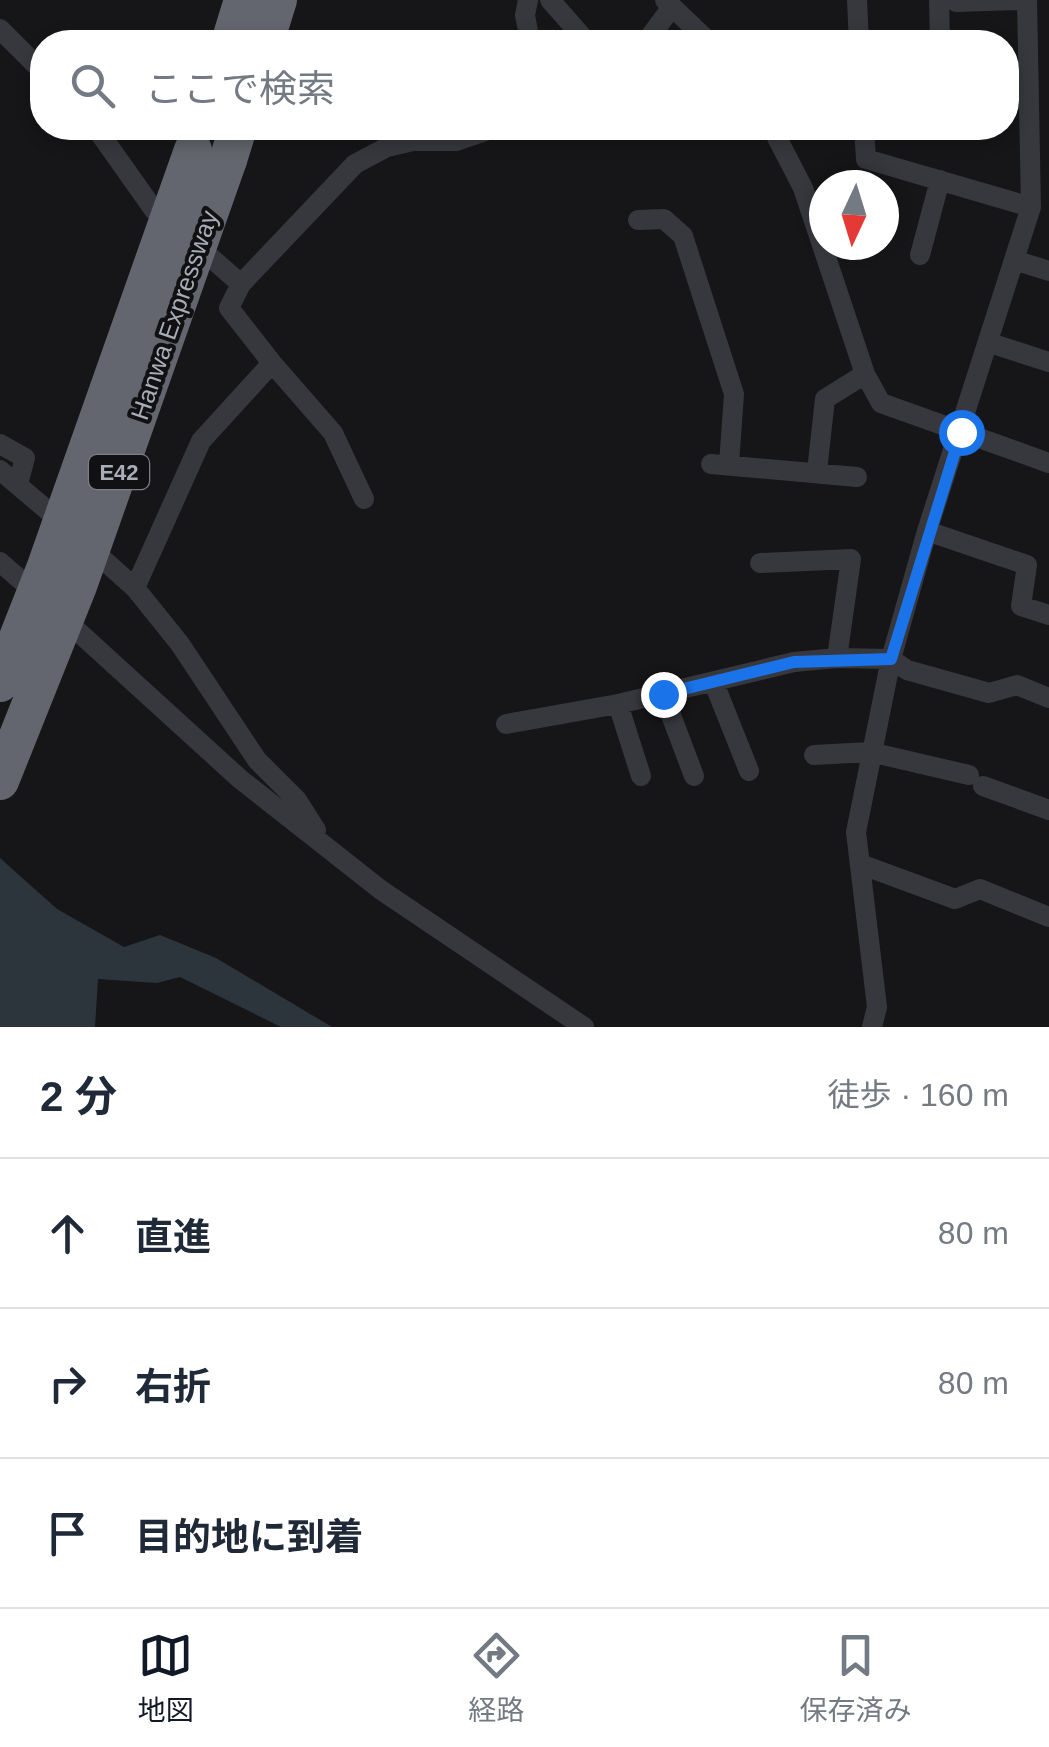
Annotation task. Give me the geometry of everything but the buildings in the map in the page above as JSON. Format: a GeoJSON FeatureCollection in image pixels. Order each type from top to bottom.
{"type":"FeatureCollection","features":[{"type":"Feature","properties":{"kind":"highway"},"geometry":{"type":"LineString","coordinates":[[234,30],[244,0]]}},
{"type":"Feature","properties":{"kind":"highway"},"geometry":{"type":"LineString","coordinates":[[269,30],[278,0]]}},
{"type":"Feature","properties":{"kind":"highway","name":"Hanwa Expressway"},"geometry":{"type":"LineString","coordinates":[[0,684],[215,141]]}},
{"type":"Feature","properties":{"kind":"highway","name":"Hanwa Expressway"},"geometry":{"type":"LineString","coordinates":[[0,780],[78,586],[215,141]]}},
{"type":"Feature","properties":{"kind":"street"},"geometry":{"type":"LineString","coordinates":[[528,0],[528,30]]}},
{"type":"Feature","properties":{"kind":"street"},"geometry":{"type":"LineString","coordinates":[[550,0],[576,30]]}},
{"type":"Feature","properties":{"kind":"street"},"geometry":{"type":"LineString","coordinates":[[857,0],[859,30]]}},
{"type":"Feature","properties":{"kind":"street"},"geometry":{"type":"LineString","coordinates":[[942,30],[948,1],[1018,0]]}},
{"type":"Feature","properties":{"kind":"street"},"geometry":{"type":"LineString","coordinates":[[872,1027],[877,1008],[856,832],[891,659],[927,532],[1031,206],[1028,0]]}},
{"type":"Feature","properties":{"kind":"street"},"geometry":{"type":"LineString","coordinates":[[653,30],[669,3],[697,30]]}},
{"type":"Feature","properties":{"kind":"street"},"geometry":{"type":"LineString","coordinates":[[0,30],[30,59]]}},
{"type":"Feature","properties":{"kind":"street"},"geometry":{"type":"LineString","coordinates":[[104,140],[154,210],[241,284]]}},
{"type":"Feature","properties":{"kind":"street"},"geometry":{"type":"LineString","coordinates":[[364,499],[333,433],[229,308],[241,284],[355,164],[400,144],[421,140]]}},
{"type":"Feature","properties":{"kind":"street"},"geometry":{"type":"LineString","coordinates":[[778,140],[803,188],[865,374],[881,403],[1049,463]]}},
{"type":"Feature","properties":{"kind":"street"},"geometry":{"type":"LineString","coordinates":[[865,140],[866,158],[1031,206]]}},
{"type":"Feature","properties":{"kind":"street"},"geometry":{"type":"LineString","coordinates":[[920,254],[940,180]]}},
{"type":"Feature","properties":{"kind":"street"},"geometry":{"type":"LineString","coordinates":[[638,220],[664,219],[684,236],[734,394],[720,464],[857,477]]}},
{"type":"Feature","properties":{"kind":"street"},"geometry":{"type":"LineString","coordinates":[[1014,260],[1049,271]]}},
{"type":"Feature","properties":{"kind":"street"},"geometry":{"type":"LineString","coordinates":[[990,343],[1049,362]]}},
{"type":"Feature","properties":{"kind":"street"},"geometry":{"type":"LineString","coordinates":[[136,588],[201,441],[272,363]]}},
{"type":"Feature","properties":{"kind":"street"},"geometry":{"type":"LineString","coordinates":[[817,471],[825,399],[865,374]]}},
{"type":"Feature","properties":{"kind":"street"},"geometry":{"type":"LineString","coordinates":[[0,444],[25,458],[18,484]]}},
{"type":"Feature","properties":{"kind":"street"},"geometry":{"type":"LineString","coordinates":[[0,470],[136,588],[180,644],[257,760],[298,800],[322,840]]}},
{"type":"Feature","properties":{"kind":"street"},"geometry":{"type":"LineString","coordinates":[[927,532],[1027,565],[1021,606],[1049,615]]}},
{"type":"Feature","properties":{"kind":"street"},"geometry":{"type":"LineString","coordinates":[[760,562],[851,558],[837,658]]}},
{"type":"Feature","properties":{"kind":"street"},"geometry":{"type":"LineString","coordinates":[[0,562],[240,779],[381,890],[584,1027]]}},
{"type":"Feature","properties":{"kind":"street"},"geometry":{"type":"LineString","coordinates":[[506,724],[618,704],[794,662],[837,658],[891,659],[907,670],[989,693],[1017,685],[1049,698]]}},
{"type":"Feature","properties":{"kind":"street"},"geometry":{"type":"LineString","coordinates":[[714,682],[749,771]]}},
{"type":"Feature","properties":{"kind":"street"},"geometry":{"type":"LineString","coordinates":[[663,694],[694,776]]}},
{"type":"Feature","properties":{"kind":"street"},"geometry":{"type":"LineString","coordinates":[[618,704],[641,776]]}},
{"type":"Feature","properties":{"kind":"street"},"geometry":{"type":"LineString","coordinates":[[814,755],[870,752],[976,781],[1049,810]]}},
{"type":"Feature","properties":{"kind":"street"},"geometry":{"type":"LineString","coordinates":[[860,864],[955,899],[980,889],[1049,917]]}},
{"type":"Feature","properties":{"kind":"shaded area"},"geometry":{"type":"Polygon","coordinates":[[[0,858],[57,909],[124,947],[160,935],[216,958],[332,1027],[281,1027],[180,977],[157,983],[98,979],[95,1027],[0,1027],[0,858]]]}},
{"type":"Feature","properties":{"kind":"route"},"geometry":{"type":"LineString","coordinates":[[663,694],[794,662],[891,659],[927,532],[961,432]]}}]}
